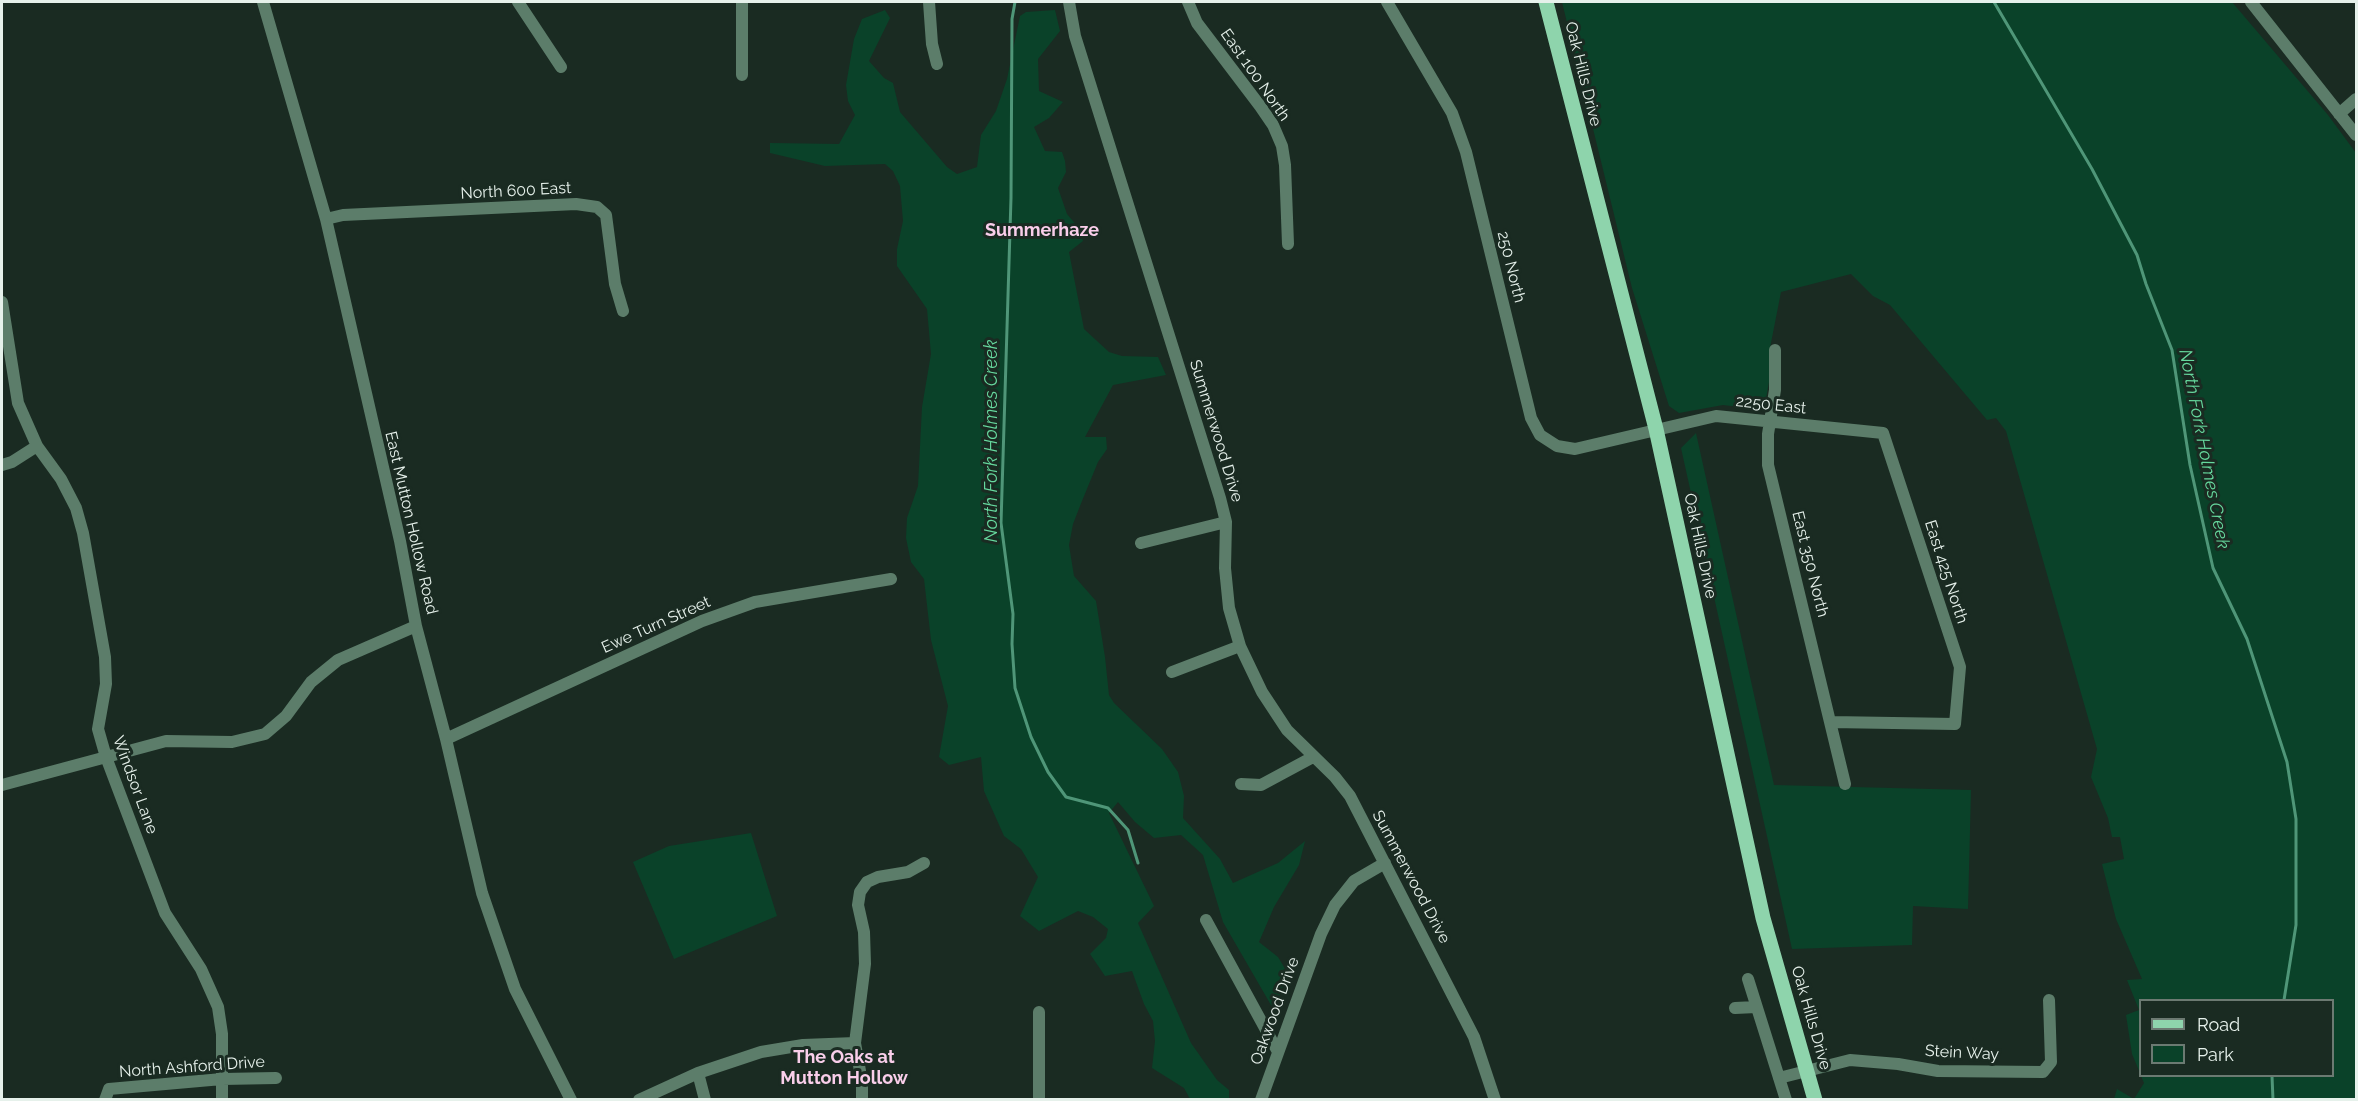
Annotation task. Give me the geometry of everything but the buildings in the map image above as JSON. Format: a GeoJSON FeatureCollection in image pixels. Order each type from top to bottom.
{"type":"FeatureCollection","features":[{"type":"Feature","properties":{"kind":"main road","name":"Oak Hills Drive"},"geometry":{"type":"LineString","coordinates":[[1546,2],[1656,429],[1763,918],[1815,1100]]}},
{"type":"Feature","properties":{"kind":"street","name":"East Mutton Hollow Road"},"geometry":{"type":"LineString","coordinates":[[263,2],[326,219],[400,541],[416,626],[492,926],[515,989],[571,1100]]}},
{"type":"Feature","properties":{"kind":"street"},"geometry":{"type":"LineString","coordinates":[[518,2],[561,67]]}},
{"type":"Feature","properties":{"kind":"street"},"geometry":{"type":"LineString","coordinates":[[742,2],[742,75]]}},
{"type":"Feature","properties":{"kind":"street"},"geometry":{"type":"LineString","coordinates":[[929,2],[932,44],[937,64]]}},
{"type":"Feature","properties":{"kind":"street","name":"Summerwood Drive"},"geometry":{"type":"LineString","coordinates":[[1069,2],[1076,36],[1217,487],[1226,522],[1225,568],[1229,608],[1240,646],[1262,692],[1287,730],[1350,795],[1474,1037],[1496,1100]]}},
{"type":"Feature","properties":{"kind":"street","name":"East 100 North"},"geometry":{"type":"LineString","coordinates":[[1188,2],[1197,23],[1267,116],[1282,146],[1285,165],[1288,244]]}},
{"type":"Feature","properties":{"kind":"street","name":"250 North"},"geometry":{"type":"LineString","coordinates":[[1387,2],[1452,113],[1466,152],[1531,418],[1540,435],[1557,446],[1575,450],[1656,429]]}},
{"type":"Feature","properties":{"kind":"street"},"geometry":{"type":"LineString","coordinates":[[2251,2],[2356,135]]}},
{"type":"Feature","properties":{"kind":"street"},"geometry":{"type":"LineString","coordinates":[[2339,114],[2356,99]]}},
{"type":"Feature","properties":{"kind":"street","name":"North 600 East"},"geometry":{"type":"LineString","coordinates":[[326,219],[343,215],[576,204],[597,207],[606,215],[615,284],[623,312]]}},
{"type":"Feature","properties":{"kind":"street","name":"Windsor Lane"},"geometry":{"type":"LineString","coordinates":[[2,302],[18,403],[37,446],[61,480],[76,508],[83,533],[105,657],[106,684],[98,729],[106,757],[165,913],[201,969],[218,1007],[222,1034],[222,1100]]}},
{"type":"Feature","properties":{"kind":"street","name":"East 350 North"},"geometry":{"type":"LineString","coordinates":[[1775,350],[1768,465],[1845,784]]}},
{"type":"Feature","properties":{"kind":"street","name":"2250 East"},"geometry":{"type":"LineString","coordinates":[[1656,429],[1716,416],[1883,433]]}},
{"type":"Feature","properties":{"kind":"street","name":"East 425 North"},"geometry":{"type":"LineString","coordinates":[[1831,722],[1955,724],[1960,667],[1883,433]]}},
{"type":"Feature","properties":{"kind":"street"},"geometry":{"type":"LineString","coordinates":[[2,465],[12,462],[37,446]]}},
{"type":"Feature","properties":{"kind":"street"},"geometry":{"type":"LineString","coordinates":[[1141,543],[1226,522]]}},
{"type":"Feature","properties":{"kind":"street","name":"Ewe Turn Street"},"geometry":{"type":"LineString","coordinates":[[446,739],[702,621],[755,602],[891,579]]}},
{"type":"Feature","properties":{"kind":"street"},"geometry":{"type":"LineString","coordinates":[[2,785],[166,741],[232,742],[265,734],[286,716],[311,682],[338,660],[416,626]]}},
{"type":"Feature","properties":{"kind":"street"},"geometry":{"type":"LineString","coordinates":[[1172,672],[1240,646]]}},
{"type":"Feature","properties":{"kind":"street"},"geometry":{"type":"LineString","coordinates":[[1241,784],[1261,785],[1313,757]]}},
{"type":"Feature","properties":{"kind":"street"},"geometry":{"type":"LineString","coordinates":[[862,1100],[862,1082],[855,1043],[866,964],[864,932],[858,905],[860,892],[867,882],[879,877],[908,872],[924,863]]}},
{"type":"Feature","properties":{"kind":"street","name":"Oakwood Drive"},"geometry":{"type":"LineString","coordinates":[[1261,1100],[1321,934],[1335,905],[1354,881],[1385,863]]}},
{"type":"Feature","properties":{"kind":"street"},"geometry":{"type":"LineString","coordinates":[[1206,920],[1278,1052]]}},
{"type":"Feature","properties":{"kind":"street"},"geometry":{"type":"LineString","coordinates":[[1748,979],[1786,1100]]}},
{"type":"Feature","properties":{"kind":"street","name":"Stein Way"},"geometry":{"type":"LineString","coordinates":[[1807,1070],[1850,1060],[1898,1064],[1938,1071],[2043,1072],[2051,1062],[2049,1000]]}},
{"type":"Feature","properties":{"kind":"street"},"geometry":{"type":"LineString","coordinates":[[1735,1008],[1756,1007]]}},
{"type":"Feature","properties":{"kind":"street"},"geometry":{"type":"LineString","coordinates":[[1039,1012],[1039,1100]]}},
{"type":"Feature","properties":{"kind":"street"},"geometry":{"type":"LineString","coordinates":[[639,1100],[698,1072],[761,1052],[803,1046],[855,1043]]}},
{"type":"Feature","properties":{"kind":"street"},"geometry":{"type":"LineString","coordinates":[[1779,1078],[1807,1070]]}},
{"type":"Feature","properties":{"kind":"street"},"geometry":{"type":"LineString","coordinates":[[698,1072],[705,1100]]}},
{"type":"Feature","properties":{"kind":"street","name":"North Ashford Drive"},"geometry":{"type":"LineString","coordinates":[[107,1094],[222,1079],[276,1078]]}},
{"type":"Feature","properties":{"kind":"green space"},"geometry":{"type":"Polygon","coordinates":[[[1562,2],[2232,2],[2328,115],[2356,153],[2356,1099],[2134,1099],[2144,1083],[2141,1077],[2334,1077],[2334,999],[2139,999],[2139,1010],[2127,980],[2142,979],[2116,919],[2102,864],[2124,859],[2120,837],[2112,837],[2108,818],[2091,777],[2097,749],[2006,431],[1996,418],[1987,420],[1890,305],[1873,296],[1851,274],[1781,292],[1770,348],[1771,371],[1765,404],[1757,409],[1723,405],[1679,413],[1669,406],[1632,288],[1562,2]]]}},
{"type":"Feature","properties":{"kind":"green space"},"geometry":{"type":"Polygon","coordinates":[[[885,10],[890,18],[869,61],[884,78],[893,83],[900,112],[947,167],[957,174],[977,167],[981,135],[996,111],[1007,79],[1020,16],[1026,12],[1055,10],[1060,31],[1038,59],[1039,91],[1063,102],[1049,118],[1034,127],[1045,151],[1062,152],[1065,161],[1066,172],[1058,188],[1067,214],[1078,227],[1083,241],[1069,252],[1084,329],[1109,352],[1122,356],[1158,357],[1166,375],[1113,385],[1085,437],[1106,437],[1107,449],[1098,462],[1082,501],[1073,524],[1069,545],[1074,576],[1096,601],[1109,695],[1114,703],[1162,749],[1178,772],[1184,796],[1183,818],[1220,859],[1233,883],[1278,863],[1305,841],[1299,865],[1274,907],[1259,942],[1278,957],[1287,972],[1275,1012],[1223,922],[1203,855],[1181,835],[1154,838],[1135,822],[1118,802],[1109,813],[1154,906],[1138,923],[1191,1043],[1217,1080],[1229,1090],[1229,1099],[1190,1099],[1184,1088],[1152,1068],[1155,1041],[1153,1021],[1132,971],[1105,976],[1090,954],[1106,938],[1108,929],[1093,917],[1078,911],[1039,931],[1020,916],[1038,877],[1021,849],[1004,836],[984,791],[981,757],[949,765],[939,757],[948,706],[931,640],[924,579],[911,562],[906,538],[907,518],[918,486],[922,407],[931,354],[927,309],[897,266],[897,249],[903,221],[900,186],[893,171],[885,164],[825,166],[770,153],[770,143],[839,144],[855,115],[848,101],[846,85],[854,39],[862,19],[885,10]]]}},
{"type":"Feature","properties":{"kind":"green space"},"geometry":{"type":"Polygon","coordinates":[[[1696,433],[1774,785],[1971,790],[1968,909],[1913,906],[1912,945],[1792,949],[1681,448],[1696,433]]]}},
{"type":"Feature","properties":{"kind":"green space"},"geometry":{"type":"Polygon","coordinates":[[[751,833],[777,916],[674,959],[633,862],[669,846],[751,833]]]}},
{"type":"Feature","properties":{"kind":"green space"},"geometry":{"type":"Polygon","coordinates":[[[2139,1010],[2139,1071],[2132,1054],[2126,1015],[2139,1010]]]}},
{"type":"Feature","properties":{"kind":"green space"},"geometry":{"type":"Polygon","coordinates":[[[2117,1089],[2134,1099],[2114,1099],[2117,1089]]]}},
{"type":"Feature","properties":{"kind":"waterway","name":"North Fork Holmes Creek"},"geometry":{"type":"LineString","coordinates":[[1015,2],[1012,19],[1011,198],[1001,523],[1013,614],[1012,644],[1015,688],[1031,737],[1048,772],[1066,797],[1108,808],[1128,830],[1138,863]]}},
{"type":"Feature","properties":{"kind":"waterway","name":"North Fork Holmes Creek"},"geometry":{"type":"LineString","coordinates":[[1994,2],[2092,169],[2137,255],[2172,350],[2190,465],[2213,568],[2247,639],[2287,762],[2296,819],[2296,925],[2284,999]]}},
{"type":"Feature","properties":{"kind":"waterway","name":"North Fork Holmes Creek"},"geometry":{"type":"LineString","coordinates":[[2272,1077],[2273,1100]]}},
{"type":"Feature","properties":{"kind":"district","name":"Summerhaze"},"geometry":{"type":"Point","coordinates":[1042,231]}},
{"type":"Feature","properties":{"kind":"district","name":"The Oaks at Mutton Hollow"},"geometry":{"type":"Point","coordinates":[844,1068]}}]}
